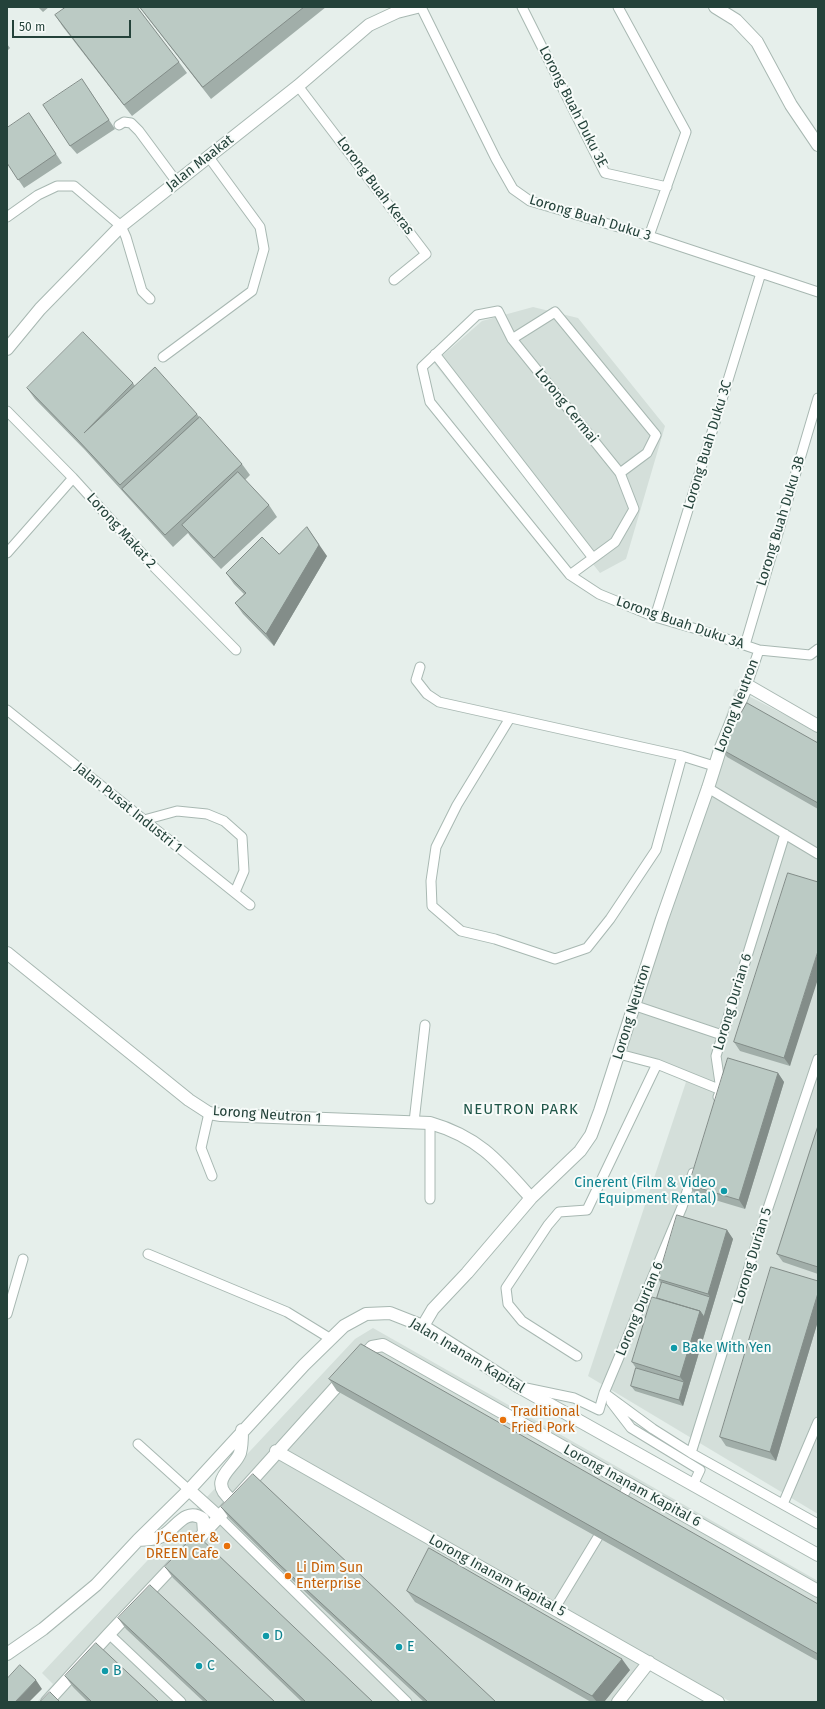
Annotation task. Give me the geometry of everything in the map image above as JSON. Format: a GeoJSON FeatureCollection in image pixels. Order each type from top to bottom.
{"type":"FeatureCollection","features":[{"type":"Feature","properties":{"kind":"street","name":"Jalan Maakat"},"geometry":{"type":"LineString","coordinates":[[7,349],[40,309],[121,226],[298,86],[369,25],[396,9],[417,7]]}},
{"type":"Feature","properties":{"kind":"street"},"geometry":{"type":"LineString","coordinates":[[715,7],[736,20],[757,42],[791,105],[818,145]]}},
{"type":"Feature","properties":{"kind":"street"},"geometry":{"type":"LineString","coordinates":[[747,685],[818,726]]}},
{"type":"Feature","properties":{"kind":"street","name":"Lorong Neutron"},"geometry":{"type":"LineString","coordinates":[[423,1326],[433,1309],[467,1273],[531,1198],[580,1151],[591,1135],[619,1054],[633,1005],[708,788],[714,766],[747,685]]}},
{"type":"Feature","properties":{"kind":"street","name":"Lorong Neutron 1"},"geometry":{"type":"LineString","coordinates":[[7,953],[189,1100],[209,1113],[220,1115],[430,1123],[459,1133],[492,1155],[531,1198]]}},
{"type":"Feature","properties":{"kind":"street","name":"Jalan Inanam Kapital"},"geometry":{"type":"LineString","coordinates":[[10,1651],[43,1629],[96,1585],[138,1540],[189,1490],[242,1430],[331,1339],[344,1326],[366,1314],[390,1313],[423,1326],[519,1387],[818,1555]]}},
{"type":"Feature","properties":{"kind":"street","name":"Lorong Inanam Kapital 6"},"geometry":{"type":"LineString","coordinates":[[276,1451],[372,1347],[383,1345],[818,1591]]}},
{"type":"Feature","properties":{"kind":"street"},"geometry":{"type":"LineString","coordinates":[[233,1501],[227,1496],[222,1483],[227,1469],[240,1454],[242,1430]]}},
{"type":"Feature","properties":{"kind":"street"},"geometry":{"type":"LineString","coordinates":[[48,1702],[233,1501],[276,1451]]}},
{"type":"Feature","properties":{"kind":"street","name":"Lorong Inanam Kapital 5"},"geometry":{"type":"LineString","coordinates":[[276,1451],[555,1608],[718,1702]]}},
{"type":"Feature","properties":{"kind":"street"},"geometry":{"type":"LineString","coordinates":[[189,1490],[219,1516]]}},
{"type":"Feature","properties":{"kind":"street"},"geometry":{"type":"LineString","coordinates":[[138,1540],[160,1537],[183,1518],[191,1516],[198,1516],[203,1519],[204,1532]]}},
{"type":"Feature","properties":{"kind":"street"},"geometry":{"type":"LineString","coordinates":[[618,1702],[649,1662]]}},
{"type":"Feature","properties":{"kind":"lane","name":"Lorong Buah Duku 3"},"geometry":{"type":"LineString","coordinates":[[421,7],[496,159],[513,189],[530,201],[649,236],[818,292]]}},
{"type":"Feature","properties":{"kind":"lane","name":"Lorong Buah Duku 3E"},"geometry":{"type":"LineString","coordinates":[[522,7],[605,173],[667,187]]}},
{"type":"Feature","properties":{"kind":"lane"},"geometry":{"type":"LineString","coordinates":[[618,7],[686,132],[649,236]]}},
{"type":"Feature","properties":{"kind":"lane","name":"Lorong Buah Keras"},"geometry":{"type":"LineString","coordinates":[[298,86],[426,254],[394,280]]}},
{"type":"Feature","properties":{"kind":"lane"},"geometry":{"type":"LineString","coordinates":[[119,125],[124,122],[131,122],[140,131],[176,181]]}},
{"type":"Feature","properties":{"kind":"lane"},"geometry":{"type":"LineString","coordinates":[[163,357],[252,291],[264,249],[260,227],[208,156]]}},
{"type":"Feature","properties":{"kind":"lane"},"geometry":{"type":"LineString","coordinates":[[7,217],[38,195],[57,186],[74,186],[121,226],[126,236],[142,291],[150,299]]}},
{"type":"Feature","properties":{"kind":"lane","name":"Lorong Buah Duku 3C"},"geometry":{"type":"LineString","coordinates":[[655,617],[761,273]]}},
{"type":"Feature","properties":{"kind":"lane","name":"Lorong Cermai"},"geometry":{"type":"LineString","coordinates":[[436,354],[477,315],[498,311],[512,339],[620,473],[634,509],[615,542],[593,558]]}},
{"type":"Feature","properties":{"kind":"lane"},"geometry":{"type":"LineString","coordinates":[[512,339],[555,312],[656,435],[647,452],[620,473]]}},
{"type":"Feature","properties":{"kind":"lane"},"geometry":{"type":"LineString","coordinates":[[436,354],[593,558],[570,575]]}},
{"type":"Feature","properties":{"kind":"lane","name":"Lorong Buah Duku 3A"},"geometry":{"type":"LineString","coordinates":[[436,354],[422,367],[430,402],[570,575],[599,594],[655,617],[759,650],[810,656],[818,650]]}},
{"type":"Feature","properties":{"kind":"lane","name":"Lorong Buah Duku 3B"},"geometry":{"type":"LineString","coordinates":[[745,645],[818,398]]}},
{"type":"Feature","properties":{"kind":"lane","name":"Lorong Makat 2"},"geometry":{"type":"LineString","coordinates":[[7,411],[73,478],[155,568],[236,650]]}},
{"type":"Feature","properties":{"kind":"lane"},"geometry":{"type":"LineString","coordinates":[[7,552],[73,478]]}},
{"type":"Feature","properties":{"kind":"lane","name":"Lorong Neutron"},"geometry":{"type":"LineString","coordinates":[[747,685],[759,650]]}},
{"type":"Feature","properties":{"kind":"lane"},"geometry":{"type":"LineString","coordinates":[[420,667],[416,680],[427,694],[439,702],[682,756],[714,766]]}},
{"type":"Feature","properties":{"kind":"lane","name":"Jalan Pusat Industri 1"},"geometry":{"type":"LineString","coordinates":[[7,710],[250,905]]}},
{"type":"Feature","properties":{"kind":"lane"},"geometry":{"type":"LineString","coordinates":[[510,718],[457,805],[436,847],[431,881],[432,906],[461,931],[495,939],[554,959],[587,948],[610,919],[656,850],[682,756]]}},
{"type":"Feature","properties":{"kind":"lane"},"geometry":{"type":"LineString","coordinates":[[708,788],[818,854]]}},
{"type":"Feature","properties":{"kind":"lane"},"geometry":{"type":"LineString","coordinates":[[144,820],[177,811],[207,814],[224,821],[242,837],[244,871],[234,892]]}},
{"type":"Feature","properties":{"kind":"lane","name":"Lorong Durian 6"},"geometry":{"type":"LineString","coordinates":[[716,1104],[721,1090],[716,1056],[785,834]]}},
{"type":"Feature","properties":{"kind":"lane"},"geometry":{"type":"LineString","coordinates":[[633,1005],[722,1035]]}},
{"type":"Feature","properties":{"kind":"lane"},"geometry":{"type":"LineString","coordinates":[[414,1122],[425,1024]]}},
{"type":"Feature","properties":{"kind":"lane"},"geometry":{"type":"LineString","coordinates":[[619,1054],[657,1064],[721,1090]]}},
{"type":"Feature","properties":{"kind":"lane","name":"Lorong Durian 5"},"geometry":{"type":"LineString","coordinates":[[691,1453],[761,1229],[818,1059]]}},
{"type":"Feature","properties":{"kind":"lane"},"geometry":{"type":"LineString","coordinates":[[577,1356],[522,1321],[508,1304],[506,1288],[548,1225],[559,1212],[587,1210],[657,1064]]}},
{"type":"Feature","properties":{"kind":"lane"},"geometry":{"type":"LineString","coordinates":[[209,1113],[201,1148],[212,1176]]}},
{"type":"Feature","properties":{"kind":"lane"},"geometry":{"type":"LineString","coordinates":[[430,1123],[430,1199]]}},
{"type":"Feature","properties":{"kind":"lane","name":"Lorong Durian 6"},"geometry":{"type":"LineString","coordinates":[[519,1387],[574,1398],[600,1410],[604,1393],[682,1206],[697,1163]]}},
{"type":"Feature","properties":{"kind":"lane"},"geometry":{"type":"LineString","coordinates":[[148,1254],[287,1312],[331,1339]]}},
{"type":"Feature","properties":{"kind":"lane"},"geometry":{"type":"LineString","coordinates":[[7,1314],[22,1259]]}},
{"type":"Feature","properties":{"kind":"lane"},"geometry":{"type":"LineString","coordinates":[[604,1393],[653,1429],[691,1453],[818,1524]]}},
{"type":"Feature","properties":{"kind":"lane"},"geometry":{"type":"LineString","coordinates":[[604,1393],[631,1428],[700,1470],[693,1485]]}},
{"type":"Feature","properties":{"kind":"lane"},"geometry":{"type":"LineString","coordinates":[[783,1504],[818,1422]]}},
{"type":"Feature","properties":{"kind":"lane"},"geometry":{"type":"LineString","coordinates":[[138,1444],[189,1490]]}},
{"type":"Feature","properties":{"kind":"lane"},"geometry":{"type":"LineString","coordinates":[[620,1499],[629,1485]]}},
{"type":"Feature","properties":{"kind":"lane"},"geometry":{"type":"LineString","coordinates":[[219,1516],[407,1702]]}},
{"type":"Feature","properties":{"kind":"lane"},"geometry":{"type":"LineString","coordinates":[[555,1608],[598,1537]]}},
{"type":"Feature","properties":{"kind":"lane"},"geometry":{"type":"LineString","coordinates":[[109,1634],[181,1702]]}},
{"type":"Feature","properties":{"kind":"shaded area"},"geometry":{"type":"Polygon","coordinates":[[[533,307],[578,318],[665,426],[626,559],[600,573],[434,363],[482,321],[533,307]]]}},
{"type":"Feature","properties":{"kind":"shaded area"},"geometry":{"type":"Polygon","coordinates":[[[735,689],[818,732],[818,1514],[588,1376],[686,1082],[615,1044],[735,689]]]}},
{"type":"Feature","properties":{"kind":"shaded area"},"geometry":{"type":"Polygon","coordinates":[[[373,1328],[818,1581],[818,1702],[731,1702],[656,1660],[626,1702],[37,1702],[53,1684],[42,1673],[355,1339],[373,1328]]]}},
{"type":"Feature","properties":{"kind":"building"},"geometry":{"type":"Polygon","coordinates":[[[66,7],[137,7],[179,62],[124,105],[55,15],[66,7]]]}},
{"type":"Feature","properties":{"kind":"building"},"geometry":{"type":"Polygon","coordinates":[[[140,7],[304,7],[203,87],[140,7]]]}},
{"type":"Feature","properties":{"kind":"building"},"geometry":{"type":"Polygon","coordinates":[[[82,79],[109,120],[70,146],[43,105],[82,79]]]}},
{"type":"Feature","properties":{"kind":"building"},"geometry":{"type":"Polygon","coordinates":[[[29,113],[56,154],[18,180],[7,163],[7,128],[29,113]]]}},
{"type":"Feature","properties":{"kind":"building"},"geometry":{"type":"Polygon","coordinates":[[[83,332],[133,383],[84,433],[155,367],[197,414],[120,485],[27,388],[83,332]]]}},
{"type":"Feature","properties":{"kind":"building"},"geometry":{"type":"Polygon","coordinates":[[[200,417],[242,464],[165,535],[122,489],[200,417]]]}},
{"type":"Feature","properties":{"kind":"building"},"geometry":{"type":"Polygon","coordinates":[[[238,472],[269,505],[214,558],[182,525],[238,472]]]}},
{"type":"Feature","properties":{"kind":"building"},"geometry":{"type":"Polygon","coordinates":[[[307,527],[319,545],[266,634],[235,603],[246,593],[226,573],[262,537],[279,554],[307,527]]]}},
{"type":"Feature","properties":{"kind":"building"},"geometry":{"type":"Polygon","coordinates":[[[747,703],[818,743],[818,803],[721,749],[747,703]]]}},
{"type":"Feature","properties":{"kind":"building"},"geometry":{"type":"Polygon","coordinates":[[[788,873],[818,882],[818,951],[784,1058],[734,1042],[788,873]]]}},
{"type":"Feature","properties":{"kind":"building"},"geometry":{"type":"Polygon","coordinates":[[[728,1058],[778,1073],[739,1200],[689,1185],[728,1058]]]}},
{"type":"Feature","properties":{"kind":"building"},"geometry":{"type":"Polygon","coordinates":[[[818,1126],[818,1267],[777,1254],[818,1126]]]}},
{"type":"Feature","properties":{"kind":"building"},"geometry":{"type":"Polygon","coordinates":[[[677,1215],[727,1230],[708,1294],[658,1279],[677,1215]]]}},
{"type":"Feature","properties":{"kind":"building"},"geometry":{"type":"Polygon","coordinates":[[[771,1267],[818,1281],[818,1293],[770,1452],[720,1437],[771,1267]]]}},
{"type":"Feature","properties":{"kind":"building"},"geometry":{"type":"Polygon","coordinates":[[[662,1282],[710,1297],[704,1317],[700,1311],[657,1298],[662,1282]]]}},
{"type":"Feature","properties":{"kind":"building","name":"Bake With Yen"},"geometry":{"type":"Polygon","coordinates":[[[652,1297],[700,1311],[680,1377],[632,1362],[652,1297]]]}},
{"type":"Feature","properties":{"kind":"building"},"geometry":{"type":"Polygon","coordinates":[[[361,1344],[818,1604],[818,1654],[329,1379],[361,1344]]]}},
{"type":"Feature","properties":{"kind":"building"},"geometry":{"type":"Polygon","coordinates":[[[636,1368],[684,1382],[679,1400],[631,1386],[636,1368]]]}},
{"type":"Feature","properties":{"kind":"building","name":"E"},"geometry":{"type":"Polygon","coordinates":[[[253,1474],[496,1702],[428,1702],[280,1565],[221,1507],[253,1474]]]}},
{"type":"Feature","properties":{"kind":"building","name":"D"},"geometry":{"type":"Polygon","coordinates":[[[196,1534],[373,1702],[306,1702],[165,1567],[196,1534]]]}},
{"type":"Feature","properties":{"kind":"building"},"geometry":{"type":"Polygon","coordinates":[[[429,1548],[622,1659],[592,1696],[407,1591],[429,1548]]]}},
{"type":"Feature","properties":{"kind":"building","name":"C"},"geometry":{"type":"Polygon","coordinates":[[[150,1585],[275,1702],[208,1702],[118,1618],[150,1585]]]}},
{"type":"Feature","properties":{"kind":"building","name":"B"},"geometry":{"type":"Polygon","coordinates":[[[96,1643],[159,1702],[92,1702],[65,1676],[96,1643]]]}},
{"type":"Feature","properties":{"kind":"building"},"geometry":{"type":"Polygon","coordinates":[[[20,1665],[36,1680],[15,1702],[7,1702],[7,1679],[20,1665]]]}},
{"type":"Feature","properties":{"kind":"building"},"geometry":{"type":"Polygon","coordinates":[[[50,1692],[60,1702],[40,1702],[50,1692]]]}},
{"type":"Feature","properties":{"kind":"place","name":"Cinerent (Film & Video Equipment Rental)"},"geometry":{"type":"Point","coordinates":[724,1191]}},
{"type":"Feature","properties":{"kind":"place","name":"Bake With Yen"},"geometry":{"type":"Point","coordinates":[674,1348]}},
{"type":"Feature","properties":{"kind":"place","name":"Traditional Fried Pork"},"geometry":{"type":"Point","coordinates":[503,1420]}},
{"type":"Feature","properties":{"kind":"place","name":"J’Center & DREEN Cafe"},"geometry":{"type":"Point","coordinates":[227,1546]}},
{"type":"Feature","properties":{"kind":"place","name":"Li Dim Sun Enterprise"},"geometry":{"type":"Point","coordinates":[288,1576]}},
{"type":"Feature","properties":{"kind":"place","name":"D"},"geometry":{"type":"Point","coordinates":[266,1636]}},
{"type":"Feature","properties":{"kind":"place","name":"E"},"geometry":{"type":"Point","coordinates":[399,1647]}},
{"type":"Feature","properties":{"kind":"place","name":"C"},"geometry":{"type":"Point","coordinates":[199,1666]}},
{"type":"Feature","properties":{"kind":"place","name":"B"},"geometry":{"type":"Point","coordinates":[105,1671]}},
{"type":"Feature","properties":{"kind":"district","name":"NEUTRON PARK"},"geometry":{"type":"Point","coordinates":[521,1110]}}]}
